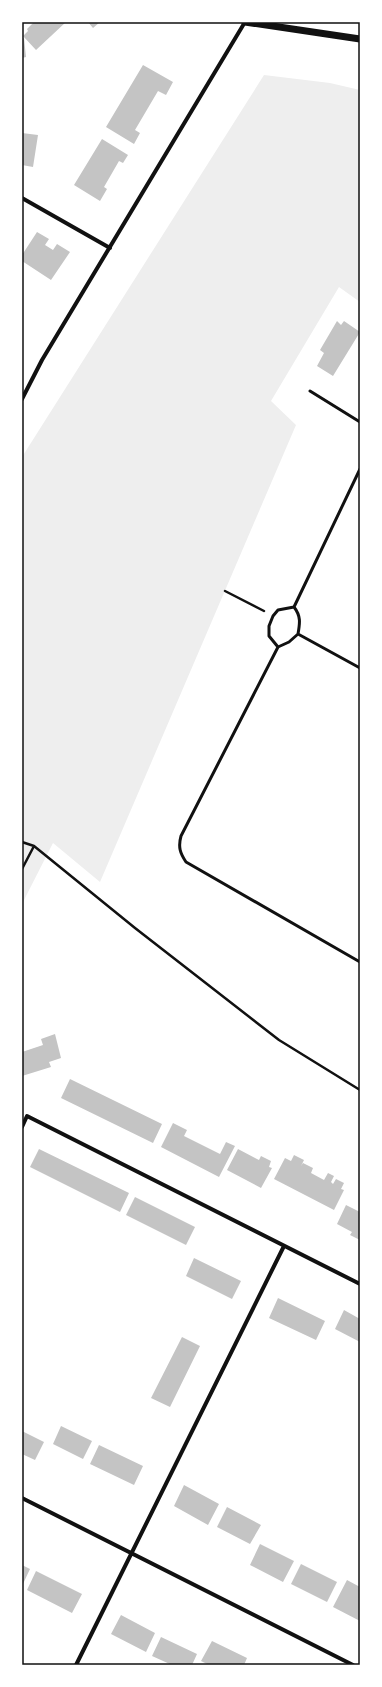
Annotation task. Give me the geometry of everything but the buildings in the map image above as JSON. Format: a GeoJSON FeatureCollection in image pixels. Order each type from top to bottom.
{"type":"FeatureCollection","features":[{"type":"Feature","properties":{"kind":"street"},"geometry":{"type":"LineString","coordinates":[[22,399],[42,360],[245,22],[360,39]]}},
{"type":"Feature","properties":{"kind":"street"},"geometry":{"type":"LineString","coordinates":[[22,198],[110,248]]}},
{"type":"Feature","properties":{"kind":"street"},"geometry":{"type":"LineString","coordinates":[[23,1124],[27,1116],[360,1284]]}},
{"type":"Feature","properties":{"kind":"street"},"geometry":{"type":"LineString","coordinates":[[76,1665],[284,1246]]}},
{"type":"Feature","properties":{"kind":"street"},"geometry":{"type":"LineString","coordinates":[[22,1498],[353,1665]]}},
{"type":"Feature","properties":{"kind":"lane"},"geometry":{"type":"LineString","coordinates":[[310,391],[360,422]]}},
{"type":"Feature","properties":{"kind":"lane"},"geometry":{"type":"LineString","coordinates":[[294,607],[360,469]]}},
{"type":"Feature","properties":{"kind":"lane"},"geometry":{"type":"LineString","coordinates":[[278,647],[270,636],[269,626],[273,616],[278,610],[294,607]]}},
{"type":"Feature","properties":{"kind":"lane"},"geometry":{"type":"LineString","coordinates":[[294,607],[299,613],[300,623],[298,634],[289,642],[278,647],[181,836],[178,845],[180,853],[186,862],[360,962]]}},
{"type":"Feature","properties":{"kind":"lane"},"geometry":{"type":"LineString","coordinates":[[298,634],[360,668]]}},
{"type":"Feature","properties":{"kind":"path"},"geometry":{"type":"LineString","coordinates":[[225,591],[273,616]]}},
{"type":"Feature","properties":{"kind":"path"},"geometry":{"type":"LineString","coordinates":[[22,842],[34,846],[135,928],[279,1040],[360,1090]]}},
{"type":"Feature","properties":{"kind":"path"},"geometry":{"type":"LineString","coordinates":[[22,869],[34,846]]}},
{"type":"Feature","properties":{"kind":"shaded area"},"geometry":{"type":"Polygon","coordinates":[[[264,75],[330,83],[360,90],[360,302],[339,287],[271,401],[296,425],[100,882],[53,843],[22,904],[22,457],[264,75]]]}}]}
